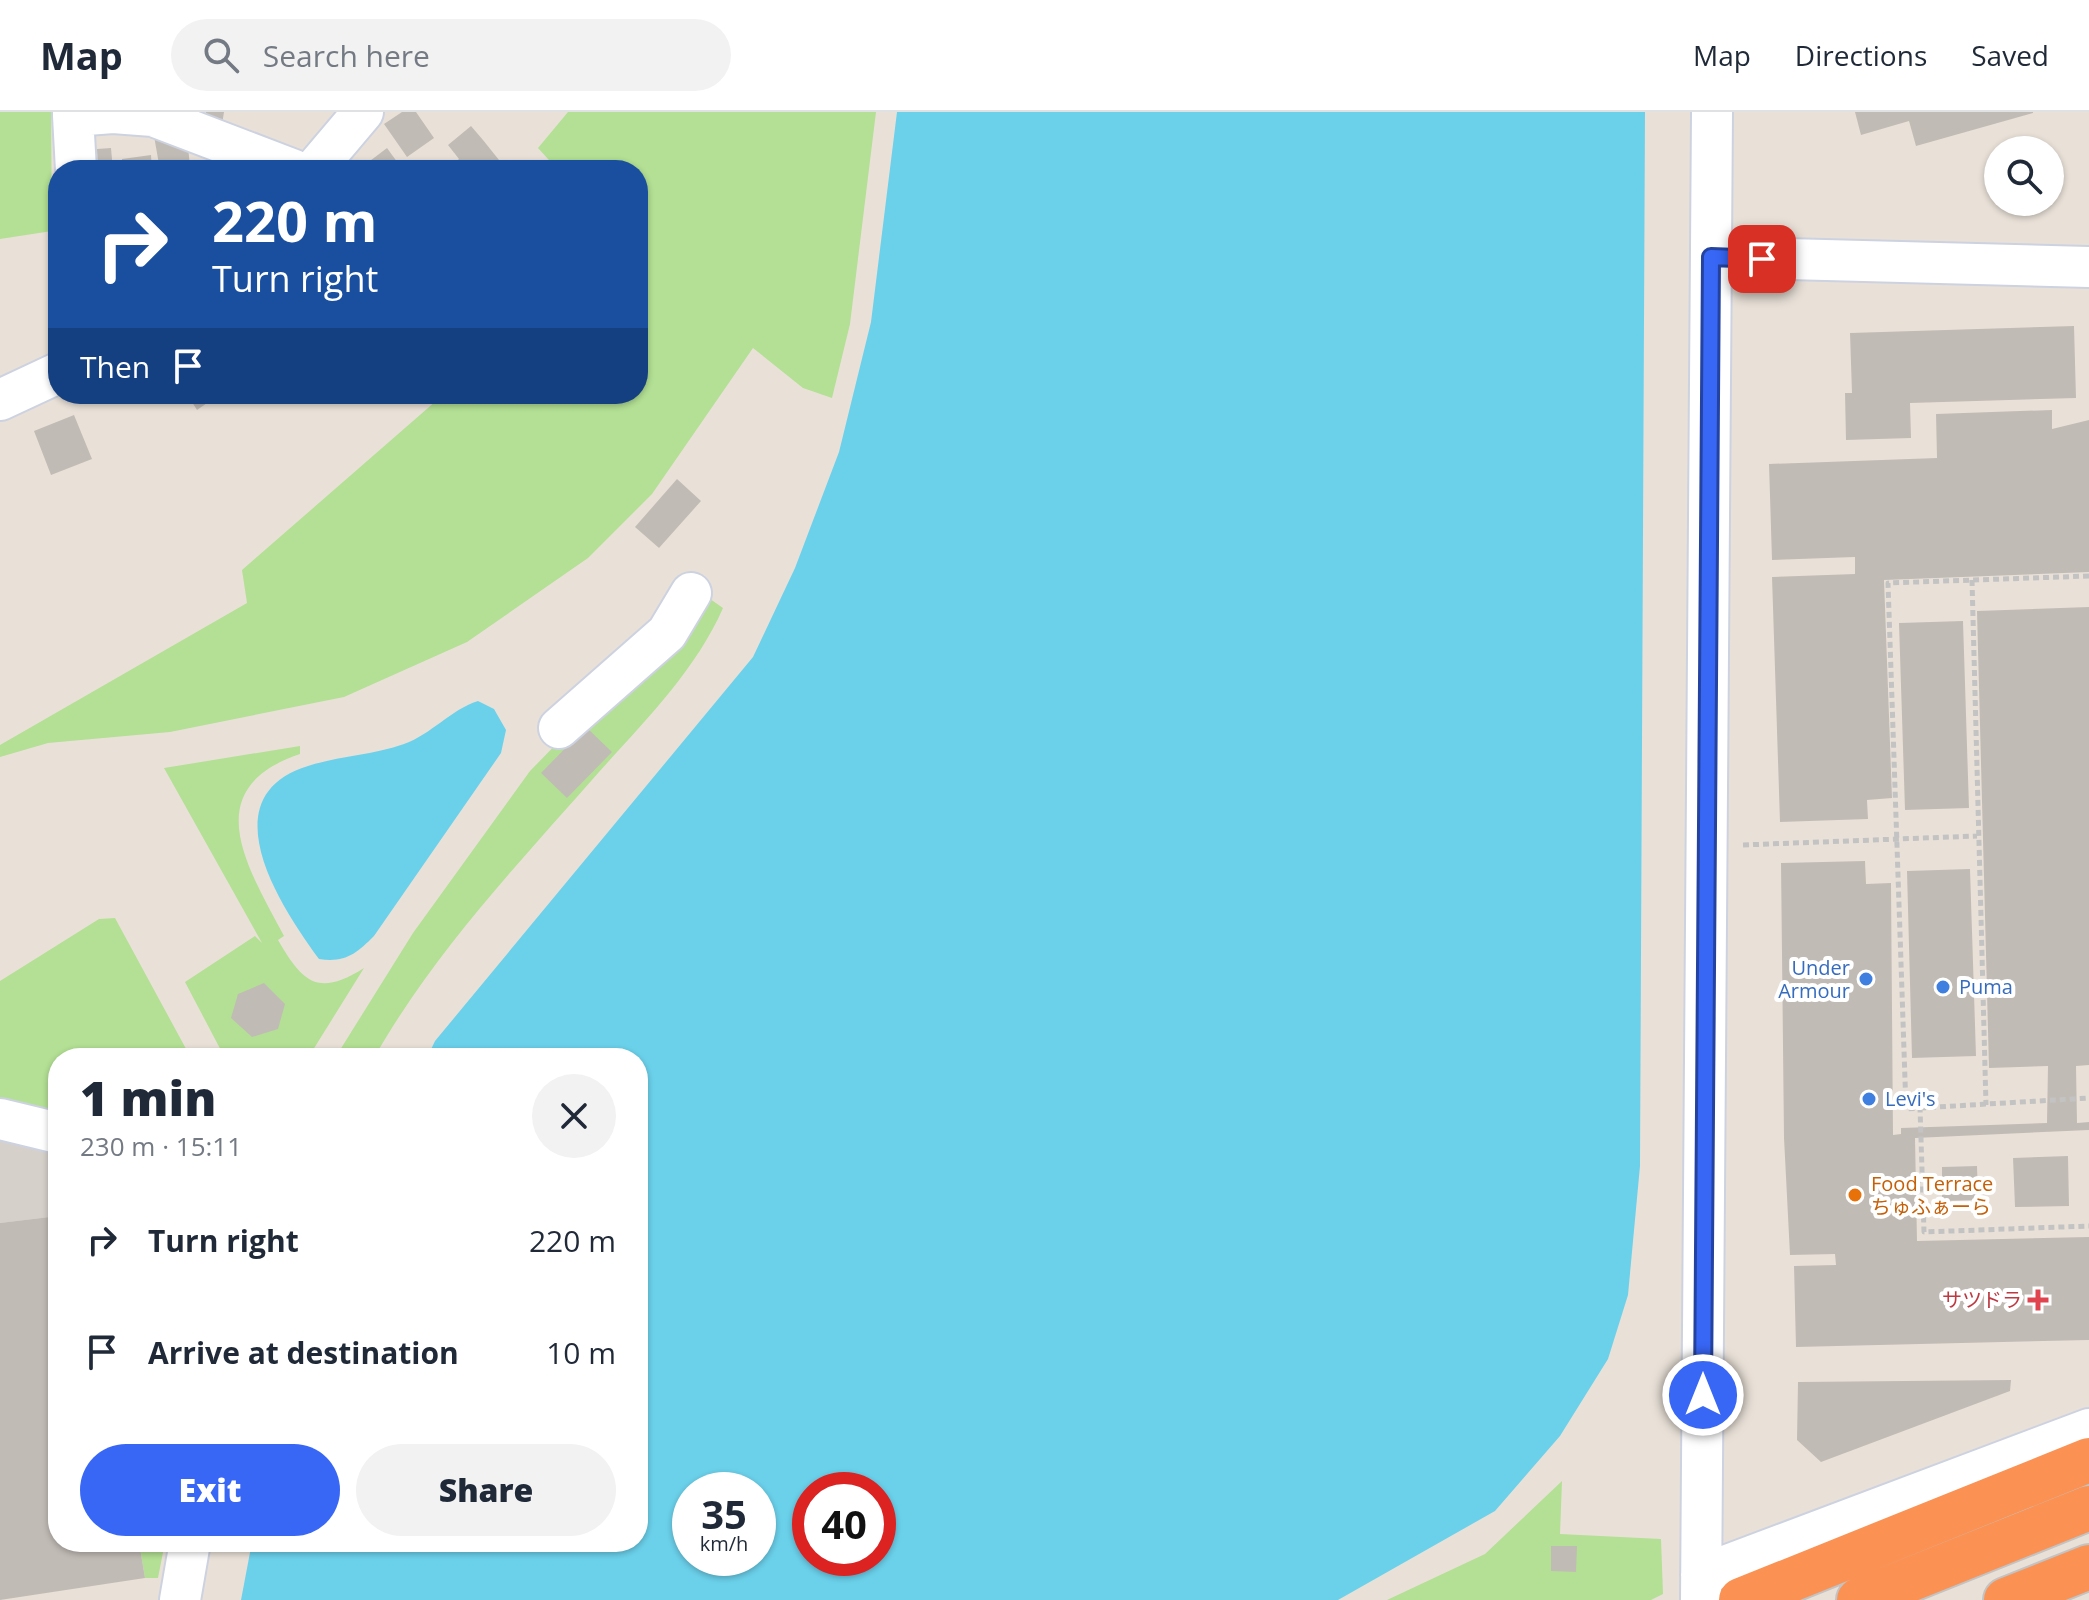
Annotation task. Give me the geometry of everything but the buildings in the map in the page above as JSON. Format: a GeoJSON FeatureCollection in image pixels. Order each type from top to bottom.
{"type":"FeatureCollection","features":[{"type":"Feature","properties":{"kind":"highway"},"geometry":{"type":"LineString","coordinates":[[1741,1600],[2089,1460]]}},
{"type":"Feature","properties":{"kind":"highway"},"geometry":{"type":"LineString","coordinates":[[1859,1600],[2089,1508]]}},
{"type":"Feature","properties":{"kind":"highway"},"geometry":{"type":"LineString","coordinates":[[2006,1600],[2089,1567]]}},
{"type":"Feature","properties":{"kind":"street"},"geometry":{"type":"LineString","coordinates":[[327,142],[363,112]]}},
{"type":"Feature","properties":{"kind":"street"},"geometry":{"type":"LineString","coordinates":[[1712,112],[1701,1588],[2089,1429]]}},
{"type":"Feature","properties":{"kind":"street"},"geometry":{"type":"LineString","coordinates":[[75,160],[73,114],[113,113],[153,116],[268,160]]}},
{"type":"Feature","properties":{"kind":"street"},"geometry":{"type":"LineString","coordinates":[[1711,257],[2089,267]]}},
{"type":"Feature","properties":{"kind":"street"},"geometry":{"type":"LineString","coordinates":[[0,400],[48,378]]}},
{"type":"Feature","properties":{"kind":"street"},"geometry":{"type":"LineString","coordinates":[[559,728],[667,633],[691,593]]}},
{"type":"Feature","properties":{"kind":"street"},"geometry":{"type":"LineString","coordinates":[[0,1119],[48,1131]]}},
{"type":"Feature","properties":{"kind":"street"},"geometry":{"type":"LineString","coordinates":[[180,1600],[188,1552]]}},
{"type":"Feature","properties":{"kind":"path"},"geometry":{"type":"LineString","coordinates":[[2089,576],[1888,583],[1906,1109],[2089,1098]]}},
{"type":"Feature","properties":{"kind":"path"},"geometry":{"type":"LineString","coordinates":[[1972,580],[1986,1105]]}},
{"type":"Feature","properties":{"kind":"path"},"geometry":{"type":"LineString","coordinates":[[1706,846],[1977,836]]}},
{"type":"Feature","properties":{"kind":"path"},"geometry":{"type":"LineString","coordinates":[[1920,1108],[1924,1232],[2089,1226]]}},
{"type":"Feature","properties":{"kind":"green space"},"geometry":{"type":"Polygon","coordinates":[[[0,112],[51,112],[48,232],[0,239],[0,112]]]}},
{"type":"Feature","properties":{"kind":"green space"},"geometry":{"type":"Polygon","coordinates":[[[568,112],[876,112],[850,324],[832,398],[803,388],[753,348],[652,494],[588,558],[467,642],[344,697],[170,732],[48,743],[0,757],[0,745],[247,603],[242,570],[433,404],[648,404],[648,160],[549,160],[538,148],[568,112]]]}},
{"type":"Feature","properties":{"kind":"green space"},"geometry":{"type":"Polygon","coordinates":[[[703,594],[723,608],[684,674],[479,909],[423,981],[380,1048],[341,1048],[413,933],[530,771],[703,594]]]}},
{"type":"Feature","properties":{"kind":"green space"},"geometry":{"type":"Polygon","coordinates":[[[300,746],[300,754],[268,769],[249,788],[240,809],[240,833],[257,884],[284,936],[278,940],[296,967],[313,981],[323,983],[335,982],[364,968],[314,1048],[220,1048],[185,982],[255,936],[262,943],[164,768],[300,746]]]}},
{"type":"Feature","properties":{"kind":"green space"},"geometry":{"type":"Polygon","coordinates":[[[115,918],[186,1048],[48,1048],[48,1119],[0,1107],[0,981],[99,919],[115,918]]]}},
{"type":"Feature","properties":{"kind":"green space"},"geometry":{"type":"Polygon","coordinates":[[[1562,1481],[1560,1534],[1661,1539],[1663,1594],[1651,1600],[1387,1600],[1485,1554],[1562,1481]]]}},
{"type":"Feature","properties":{"kind":"green space"},"geometry":{"type":"Polygon","coordinates":[[[141,1552],[163,1552],[158,1578],[145,1578],[141,1552]]]}},
{"type":"Feature","properties":{"kind":"shaded area"},"geometry":{"type":"Polygon","coordinates":[[[0,1130],[48,1141],[48,1217],[0,1223],[0,1130]]]}},
{"type":"Feature","properties":{"kind":"water"},"geometry":{"type":"Polygon","coordinates":[[[897,112],[1645,112],[1640,1166],[1628,1295],[1608,1359],[1560,1436],[1495,1511],[1338,1600],[241,1600],[250,1552],[648,1552],[648,1048],[432,1048],[753,657],[795,568],[839,452],[871,322],[897,112]]]}},
{"type":"Feature","properties":{"kind":"water"},"geometry":{"type":"Polygon","coordinates":[[[478,701],[494,709],[506,730],[501,753],[374,936],[350,956],[336,960],[319,959],[272,883],[262,855],[258,827],[262,802],[278,781],[308,766],[404,744],[478,701]]]}},
{"type":"Feature","properties":{"kind":"place","name":"Under Armour"},"geometry":{"type":"Point","coordinates":[1866,979]}},
{"type":"Feature","properties":{"kind":"place","name":"Puma"},"geometry":{"type":"Point","coordinates":[1943,987]}},
{"type":"Feature","properties":{"kind":"place","name":"Levi's"},"geometry":{"type":"Point","coordinates":[1869,1099]}},
{"type":"Feature","properties":{"kind":"place","name":"Food Terrace ちゅふぁーら"},"geometry":{"type":"Point","coordinates":[1855,1195]}},
{"type":"Feature","properties":{"kind":"place","name":"サツドラ"},"geometry":{"type":"Point","coordinates":[2038,1300]}},
{"type":"Feature","properties":{"kind":"route"},"geometry":{"type":"LineString","coordinates":[[1703,1395],[1711,257],[1762,259]]}}]}
